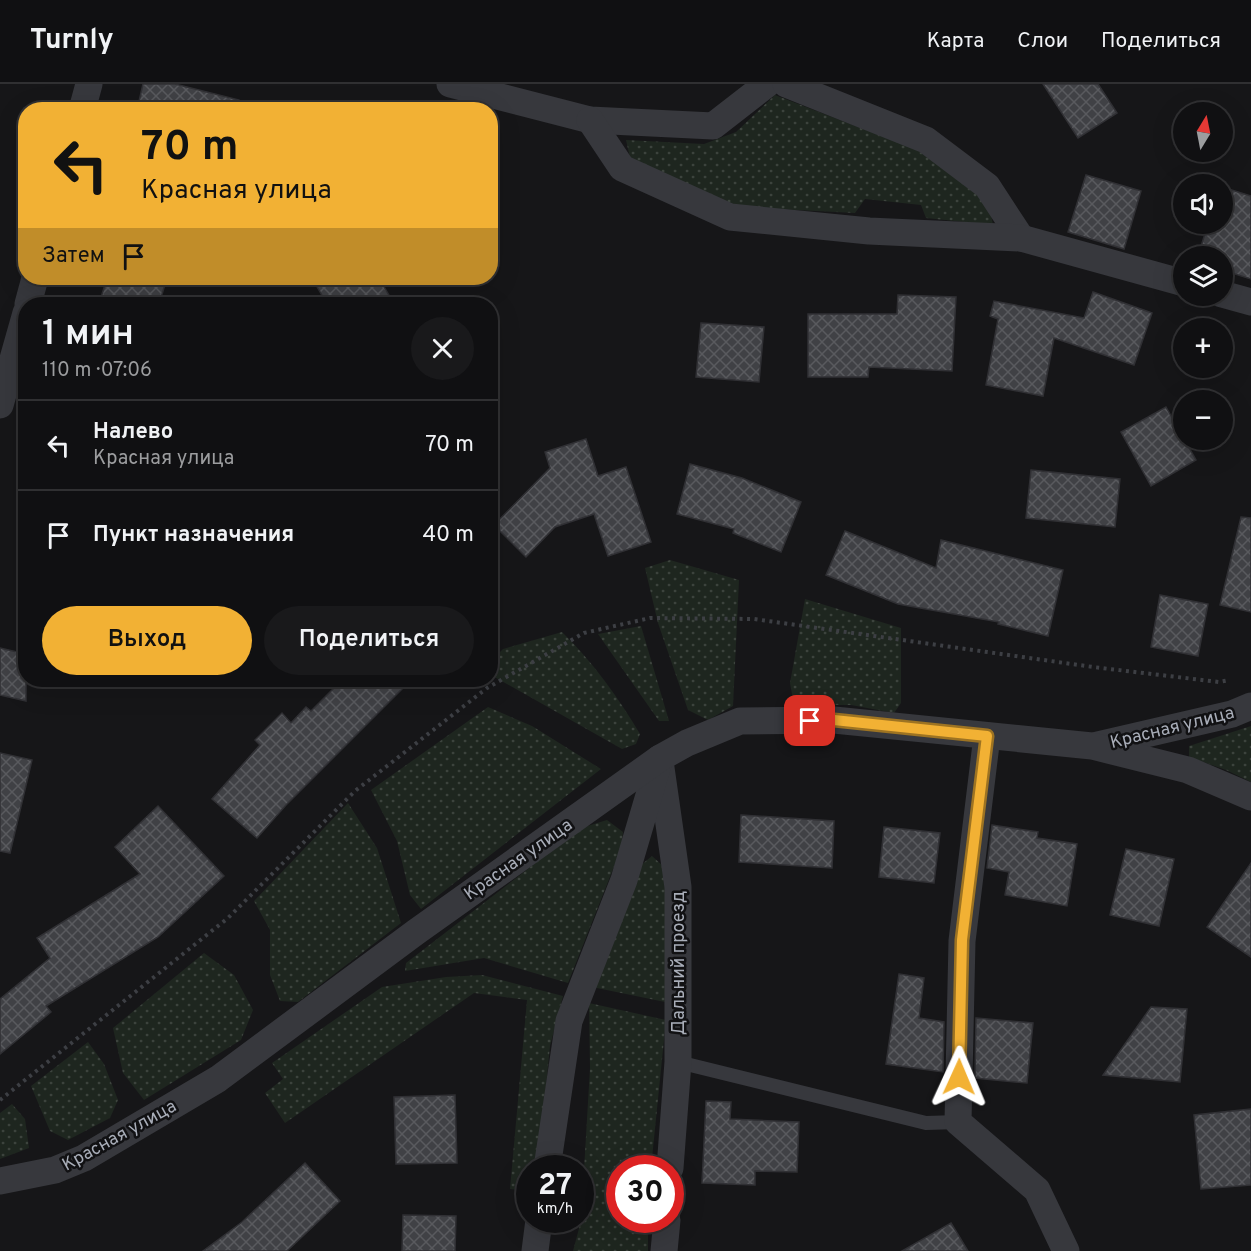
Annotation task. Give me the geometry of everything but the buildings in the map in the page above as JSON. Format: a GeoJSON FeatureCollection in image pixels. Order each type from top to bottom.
{"type":"FeatureCollection","features":[{"type":"Feature","properties":{"kind":"street"},"geometry":{"type":"LineString","coordinates":[[84,102],[89,84]]}},
{"type":"Feature","properties":{"kind":"street"},"geometry":{"type":"LineString","coordinates":[[450,84],[590,120],[713,126],[766,84]]}},
{"type":"Feature","properties":{"kind":"street"},"geometry":{"type":"LineString","coordinates":[[786,84],[926,140],[987,186],[1021,238]]}},
{"type":"Feature","properties":{"kind":"street"},"geometry":{"type":"LineString","coordinates":[[590,120],[622,168],[730,217],[869,231],[1021,238],[1173,280]]}},
{"type":"Feature","properties":{"kind":"street"},"geometry":{"type":"LineString","coordinates":[[1233,297],[1251,302]]}},
{"type":"Feature","properties":{"kind":"street"},"geometry":{"type":"LineString","coordinates":[[0,405],[18,341]]}},
{"type":"Feature","properties":{"kind":"street","name":"Красная улица"},"geometry":{"type":"LineString","coordinates":[[1092,746],[1232,714],[1251,706]]}},
{"type":"Feature","properties":{"kind":"street","name":"Красная улица"},"geometry":{"type":"LineString","coordinates":[[0,1181],[55,1170],[84,1158],[218,1079],[416,932],[660,758],[687,743],[740,721],[834,720],[1092,746],[1188,770],[1251,797]]}},
{"type":"Feature","properties":{"kind":"street"},"geometry":{"type":"LineString","coordinates":[[987,736],[962,940],[958,1122],[1037,1190],[1066,1251]]}},
{"type":"Feature","properties":{"kind":"street"},"geometry":{"type":"LineString","coordinates":[[549,1155],[569,1021],[624,880],[660,758]]}},
{"type":"Feature","properties":{"kind":"street","name":"Дальний проезд"},"geometry":{"type":"LineString","coordinates":[[660,758],[678,886],[678,1062],[671,1155]]}},
{"type":"Feature","properties":{"kind":"street"},"geometry":{"type":"LineString","coordinates":[[535,1251],[537,1233]]}},
{"type":"Feature","properties":{"kind":"street"},"geometry":{"type":"LineString","coordinates":[[664,1251],[666,1233]]}},
{"type":"Feature","properties":{"kind":"lane"},"geometry":{"type":"LineString","coordinates":[[678,1062],[926,1123],[958,1122]]}},
{"type":"Feature","properties":{"kind":"path"},"geometry":{"type":"LineString","coordinates":[[498,682],[584,633],[650,618],[754,619],[1093,667],[1219,682],[1240,679]]}},
{"type":"Feature","properties":{"kind":"path"},"geometry":{"type":"LineString","coordinates":[[0,1100],[228,918],[355,792],[489,687]]}},
{"type":"Feature","properties":{"kind":"shaded area"},"geometry":{"type":"Polygon","coordinates":[[[775,95],[915,149],[961,177],[990,209],[993,225],[926,218],[921,205],[865,199],[855,213],[737,207],[631,162],[626,140],[704,144],[736,132],[775,95]]]}},
{"type":"Feature","properties":{"kind":"shaded area"},"geometry":{"type":"Polygon","coordinates":[[[670,560],[739,580],[733,706],[708,720],[688,710],[658,623],[645,568],[670,560]]]}},
{"type":"Feature","properties":{"kind":"shaded area"},"geometry":{"type":"Polygon","coordinates":[[[805,599],[901,628],[901,703],[894,713],[851,705],[794,705],[790,683],[805,599]]]}},
{"type":"Feature","properties":{"kind":"shaded area"},"geometry":{"type":"Polygon","coordinates":[[[641,626],[669,721],[659,721],[598,634],[641,626]]]}},
{"type":"Feature","properties":{"kind":"shaded area"},"geometry":{"type":"Polygon","coordinates":[[[562,632],[595,668],[623,707],[640,734],[636,744],[622,749],[498,679],[498,654],[503,649],[562,632]]]}},
{"type":"Feature","properties":{"kind":"shaded area"},"geometry":{"type":"Polygon","coordinates":[[[488,707],[532,726],[601,769],[421,909],[410,895],[397,841],[371,790],[488,707]]]}},
{"type":"Feature","properties":{"kind":"shaded area"},"geometry":{"type":"Polygon","coordinates":[[[1251,726],[1251,782],[1189,757],[1189,746],[1251,726]]]}},
{"type":"Feature","properties":{"kind":"shaded area"},"geometry":{"type":"Polygon","coordinates":[[[348,803],[377,848],[401,923],[298,1002],[280,1001],[270,975],[270,930],[254,901],[348,803]]]}},
{"type":"Feature","properties":{"kind":"shaded area"},"geometry":{"type":"Polygon","coordinates":[[[607,820],[623,832],[621,849],[568,983],[484,958],[405,971],[406,963],[581,828],[607,820]]]}},
{"type":"Feature","properties":{"kind":"shaded area"},"geometry":{"type":"Polygon","coordinates":[[[652,856],[663,866],[667,893],[665,1002],[592,987],[641,865],[652,856]]]}},
{"type":"Feature","properties":{"kind":"shaded area"},"geometry":{"type":"Polygon","coordinates":[[[204,953],[234,975],[253,1010],[241,1040],[144,1100],[123,1073],[113,1028],[204,953]]]}},
{"type":"Feature","properties":{"kind":"shaded area"},"geometry":{"type":"Polygon","coordinates":[[[482,975],[563,996],[550,1046],[539,1155],[516,1155],[516,1190],[510,1189],[527,1000],[474,993],[285,1123],[265,1093],[283,1079],[272,1063],[382,987],[446,977],[482,975]]]}},
{"type":"Feature","properties":{"kind":"shaded area"},"geometry":{"type":"Polygon","coordinates":[[[589,1003],[666,1020],[652,1155],[606,1155],[606,1233],[648,1233],[648,1251],[573,1251],[578,1233],[594,1233],[594,1155],[585,1155],[590,1068],[589,1003]]]}},
{"type":"Feature","properties":{"kind":"shaded area"},"geometry":{"type":"Polygon","coordinates":[[[88,1042],[104,1064],[118,1100],[110,1118],[68,1140],[50,1131],[31,1086],[88,1042]]]}},
{"type":"Feature","properties":{"kind":"shaded area"},"geometry":{"type":"Polygon","coordinates":[[[12,1104],[25,1119],[29,1148],[0,1159],[0,1113],[12,1104]]]}},
{"type":"Feature","properties":{"kind":"route"},"geometry":{"type":"LineString","coordinates":[[810,721],[834,720],[987,736],[962,940],[959,1077]]}}]}
